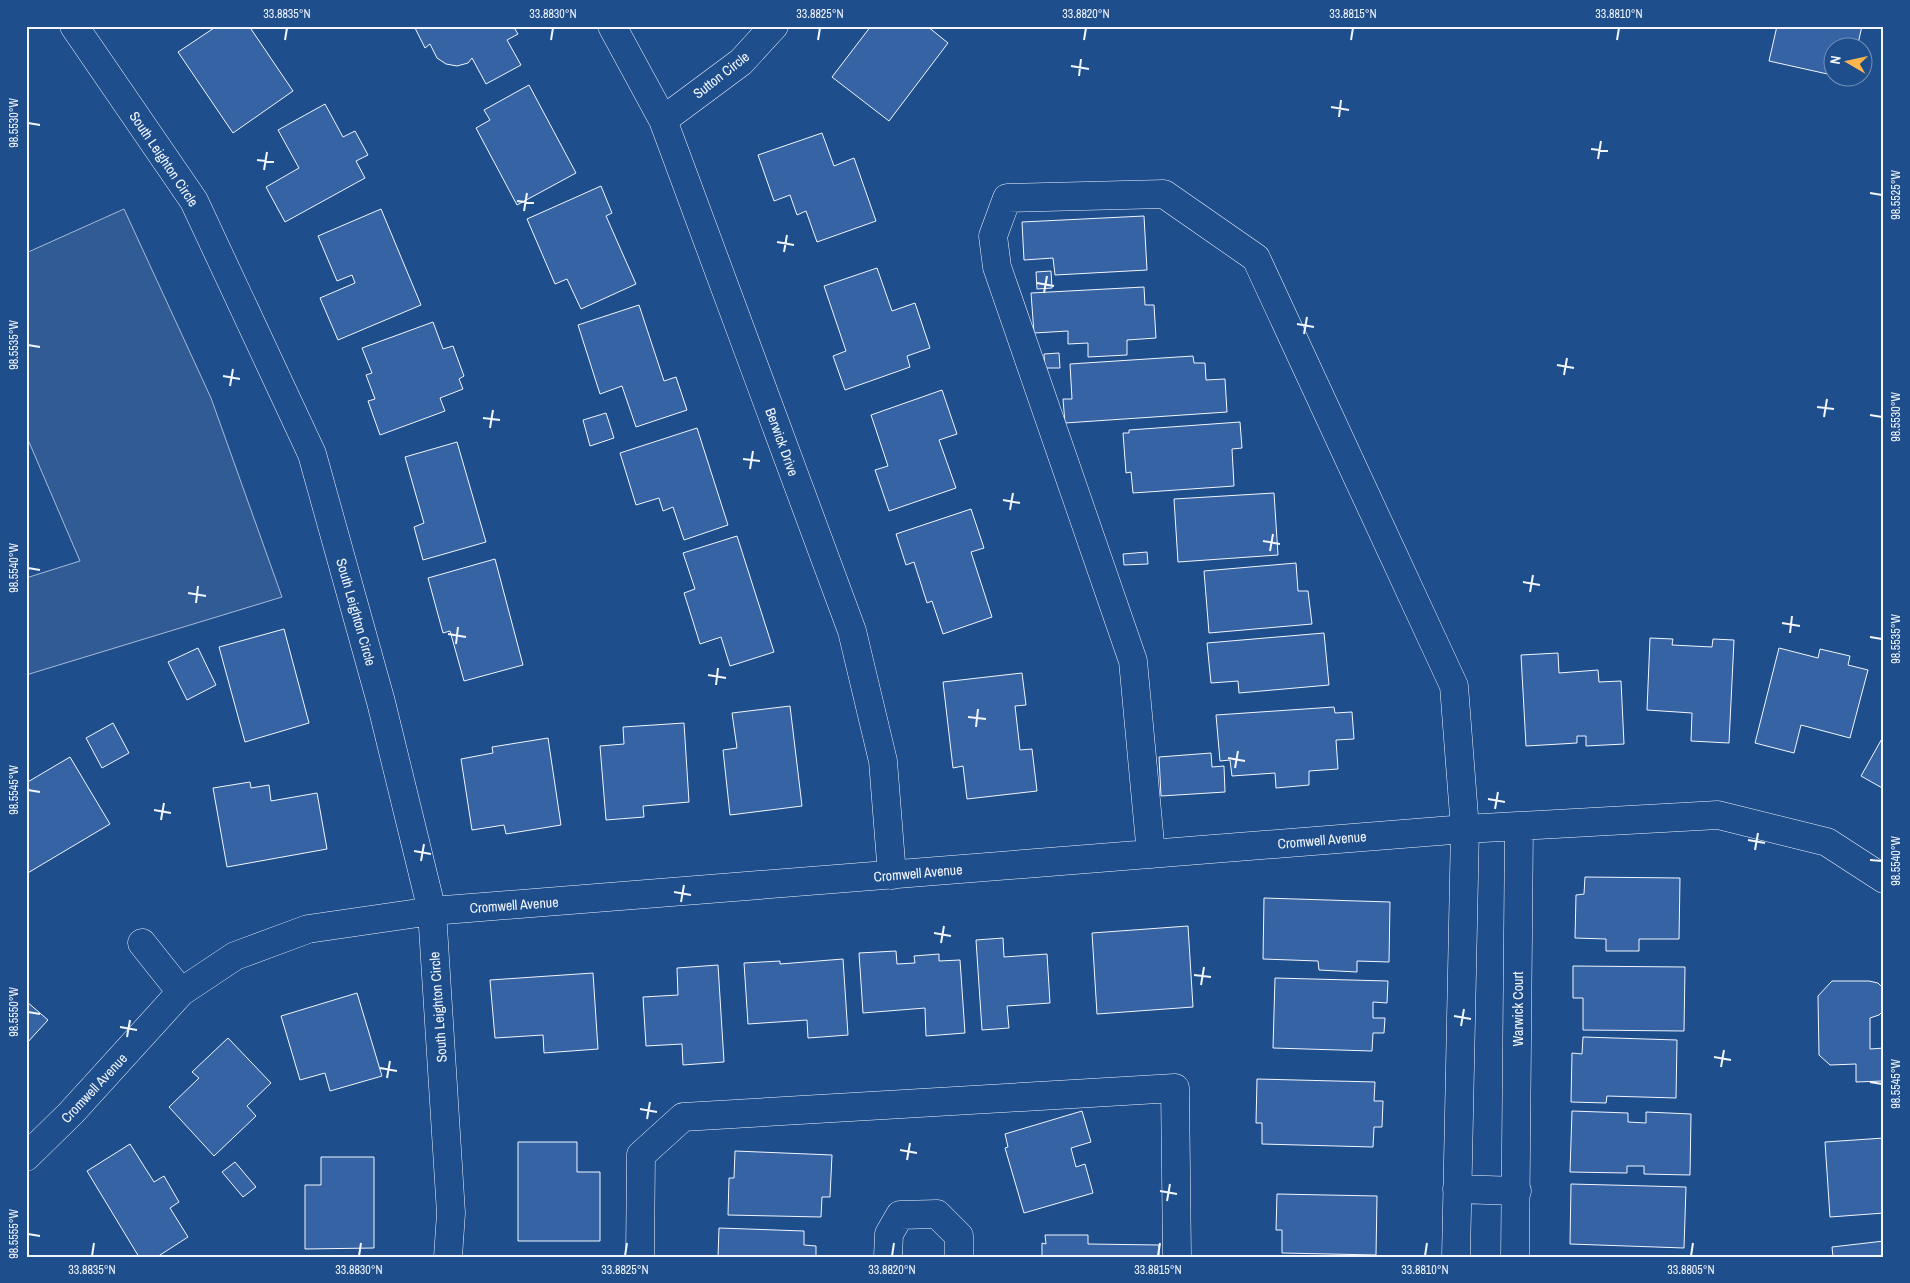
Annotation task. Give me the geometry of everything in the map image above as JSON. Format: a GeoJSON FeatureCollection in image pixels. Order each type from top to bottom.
{"type":"FeatureCollection","features":[{"type":"Feature","properties":{"kind":"street","name":"South Leighton Circle"},"geometry":{"type":"LineString","coordinates":[[74,26],[194,201],[312,454],[382,702],[432,911],[451,1213],[448,1257]]}},
{"type":"Feature","properties":{"kind":"street","name":"Berwick Drive"},"geometry":{"type":"LineString","coordinates":[[612,26],[663,120],[852,631],[883,761],[892,875]]}},
{"type":"Feature","properties":{"kind":"street","name":"Sutton Circle"},"geometry":{"type":"LineString","coordinates":[[663,120],[741,62],[774,26]]}},
{"type":"Feature","properties":{"kind":"street"},"geometry":{"type":"LineString","coordinates":[[1152,854],[1133,661],[997,267],[993,236],[1007,198],[1164,194],[1256,258],[1454,686],[1464,829],[1456,1257]]}},
{"type":"Feature","properties":{"kind":"street","name":"Cromwell Avenue"},"geometry":{"type":"LineString","coordinates":[[26,1158],[71,1113],[181,992],[235,956],[308,929],[432,911],[1464,829],[1718,815],[1826,842],[1884,879]]}},
{"type":"Feature","properties":{"kind":"street","name":"Warwick Court"},"geometry":{"type":"LineString","coordinates":[[1515,1257],[1519,826]]}},
{"type":"Feature","properties":{"kind":"street"},"geometry":{"type":"LineString","coordinates":[[142,943],[181,992]]}},
{"type":"Feature","properties":{"kind":"street"},"geometry":{"type":"LineString","coordinates":[[640,1257],[641,1155],[683,1117],[1175,1088],[1177,1257]]}},
{"type":"Feature","properties":{"kind":"street"},"geometry":{"type":"LineString","coordinates":[[1457,1189],[1517,1191]]}},
{"type":"Feature","properties":{"kind":"street"},"geometry":{"type":"LineString","coordinates":[[888,1257],[889,1234],[900,1215],[937,1214],[959,1236],[959,1257]]}},
{"type":"Feature","properties":{"kind":"shaded area"},"geometry":{"type":"Polygon","coordinates":[[[124,209],[211,398],[282,597],[26,675],[26,578],[80,561],[26,435],[26,253],[124,209]]]}},
{"type":"Feature","properties":{"kind":"building"},"geometry":{"type":"Polygon","coordinates":[[[217,26],[249,26],[293,91],[233,133],[178,52],[217,26]]]}},
{"type":"Feature","properties":{"kind":"building"},"geometry":{"type":"Polygon","coordinates":[[[414,26],[513,26],[518,34],[507,40],[521,65],[486,84],[472,58],[468,63],[457,66],[446,64],[437,58],[430,44],[425,48],[414,26]]]}},
{"type":"Feature","properties":{"kind":"building"},"geometry":{"type":"Polygon","coordinates":[[[871,26],[927,26],[948,43],[889,121],[832,77],[871,26]]]}},
{"type":"Feature","properties":{"kind":"building"},"geometry":{"type":"Polygon","coordinates":[[[1777,26],[1862,26],[1859,38],[1822,38],[1822,73],[1769,61],[1777,26]]]}},
{"type":"Feature","properties":{"kind":"building"},"geometry":{"type":"Polygon","coordinates":[[[529,85],[576,173],[517,205],[476,128],[490,120],[484,110],[529,85]]]}},
{"type":"Feature","properties":{"kind":"building"},"geometry":{"type":"Polygon","coordinates":[[[325,104],[343,137],[355,131],[368,155],[356,161],[365,178],[285,222],[266,187],[299,168],[278,130],[325,104]]]}},
{"type":"Feature","properties":{"kind":"building"},"geometry":{"type":"Polygon","coordinates":[[[822,133],[834,166],[854,158],[876,221],[817,242],[806,211],[797,215],[790,195],[774,201],[758,155],[822,133]]]}},
{"type":"Feature","properties":{"kind":"building"},"geometry":{"type":"Polygon","coordinates":[[[601,186],[612,213],[606,216],[636,284],[581,309],[567,279],[555,284],[527,219],[601,186]]]}},
{"type":"Feature","properties":{"kind":"building"},"geometry":{"type":"Polygon","coordinates":[[[381,209],[421,305],[338,340],[320,298],[355,283],[352,275],[337,281],[318,236],[381,209]]]}},
{"type":"Feature","properties":{"kind":"building"},"geometry":{"type":"Polygon","coordinates":[[[1144,216],[1147,270],[1055,275],[1053,258],[1024,260],[1022,222],[1144,216]]]}},
{"type":"Feature","properties":{"kind":"building"},"geometry":{"type":"Polygon","coordinates":[[[877,268],[892,311],[915,303],[930,348],[907,356],[910,367],[845,390],[833,356],[846,351],[824,286],[877,268]]]}},
{"type":"Feature","properties":{"kind":"building"},"geometry":{"type":"Polygon","coordinates":[[[1051,271],[1052,288],[1037,289],[1036,272],[1051,271]]]}},
{"type":"Feature","properties":{"kind":"building"},"geometry":{"type":"Polygon","coordinates":[[[1144,287],[1145,305],[1154,305],[1156,338],[1127,340],[1127,355],[1088,357],[1088,343],[1068,344],[1068,331],[1034,333],[1031,293],[1144,287]]]}},
{"type":"Feature","properties":{"kind":"building"},"geometry":{"type":"Polygon","coordinates":[[[639,305],[664,381],[676,377],[687,410],[636,427],[622,386],[600,394],[578,325],[639,305]]]}},
{"type":"Feature","properties":{"kind":"building"},"geometry":{"type":"Polygon","coordinates":[[[433,322],[443,349],[453,346],[464,376],[459,379],[463,389],[440,398],[445,411],[380,435],[368,401],[375,399],[366,375],[372,373],[362,348],[433,322]]]}},
{"type":"Feature","properties":{"kind":"building"},"geometry":{"type":"Polygon","coordinates":[[[1059,353],[1060,368],[1045,368],[1044,354],[1059,353]]]}},
{"type":"Feature","properties":{"kind":"building"},"geometry":{"type":"Polygon","coordinates":[[[1193,356],[1194,363],[1205,363],[1206,380],[1225,379],[1227,412],[1065,423],[1063,399],[1072,399],[1070,364],[1193,356]]]}},
{"type":"Feature","properties":{"kind":"building"},"geometry":{"type":"Polygon","coordinates":[[[942,390],[957,434],[939,440],[956,488],[889,511],[875,470],[888,466],[871,415],[942,390]]]}},
{"type":"Feature","properties":{"kind":"building"},"geometry":{"type":"Polygon","coordinates":[[[606,413],[614,438],[590,446],[583,420],[606,413]]]}},
{"type":"Feature","properties":{"kind":"building"},"geometry":{"type":"Polygon","coordinates":[[[1240,422],[1242,448],[1232,449],[1234,486],[1133,493],[1131,472],[1126,473],[1123,433],[1129,433],[1129,430],[1240,422]]]}},
{"type":"Feature","properties":{"kind":"building"},"geometry":{"type":"Polygon","coordinates":[[[697,428],[728,525],[684,540],[673,507],[663,511],[659,498],[636,505],[620,453],[697,428]]]}},
{"type":"Feature","properties":{"kind":"building"},"geometry":{"type":"Polygon","coordinates":[[[457,442],[486,542],[423,560],[414,527],[424,523],[405,457],[457,442]]]}},
{"type":"Feature","properties":{"kind":"building"},"geometry":{"type":"Polygon","coordinates":[[[1274,493],[1278,555],[1178,562],[1174,499],[1274,493]]]}},
{"type":"Feature","properties":{"kind":"building"},"geometry":{"type":"Polygon","coordinates":[[[971,509],[984,548],[971,552],[992,617],[943,634],[932,601],[927,603],[914,562],[906,565],[896,534],[971,509]]]}},
{"type":"Feature","properties":{"kind":"building"},"geometry":{"type":"Polygon","coordinates":[[[737,536],[774,652],[730,666],[721,637],[700,644],[684,593],[695,589],[683,553],[737,536]]]}},
{"type":"Feature","properties":{"kind":"building"},"geometry":{"type":"Polygon","coordinates":[[[1147,552],[1148,564],[1124,565],[1123,554],[1147,552]]]}},
{"type":"Feature","properties":{"kind":"building"},"geometry":{"type":"Polygon","coordinates":[[[495,559],[523,665],[464,681],[450,631],[443,633],[428,578],[495,559]]]}},
{"type":"Feature","properties":{"kind":"building"},"geometry":{"type":"Polygon","coordinates":[[[1296,563],[1298,591],[1308,591],[1312,624],[1209,633],[1204,571],[1296,563]]]}},
{"type":"Feature","properties":{"kind":"building"},"geometry":{"type":"Polygon","coordinates":[[[284,629],[309,723],[245,742],[219,647],[284,629]]]}},
{"type":"Feature","properties":{"kind":"building"},"geometry":{"type":"Polygon","coordinates":[[[1324,633],[1329,685],[1239,693],[1238,681],[1211,683],[1207,643],[1324,633]]]}},
{"type":"Feature","properties":{"kind":"building"},"geometry":{"type":"Polygon","coordinates":[[[1650,638],[1673,639],[1672,645],[1712,647],[1713,639],[1734,640],[1729,743],[1691,741],[1692,713],[1647,710],[1650,638]]]}},
{"type":"Feature","properties":{"kind":"building"},"geometry":{"type":"Polygon","coordinates":[[[198,648],[216,685],[187,700],[168,662],[198,648]]]}},
{"type":"Feature","properties":{"kind":"building"},"geometry":{"type":"Polygon","coordinates":[[[1779,648],[1818,658],[1820,649],[1850,656],[1848,665],[1868,670],[1850,738],[1801,725],[1794,753],[1755,743],[1779,648]]]}},
{"type":"Feature","properties":{"kind":"building"},"geometry":{"type":"Polygon","coordinates":[[[1558,653],[1559,673],[1598,670],[1599,682],[1621,681],[1624,744],[1586,746],[1586,736],[1577,736],[1577,743],[1526,746],[1521,655],[1558,653]]]}},
{"type":"Feature","properties":{"kind":"building"},"geometry":{"type":"Polygon","coordinates":[[[1022,673],[1026,705],[1015,706],[1020,750],[1032,749],[1037,791],[967,799],[963,766],[953,768],[943,682],[1022,673]]]}},
{"type":"Feature","properties":{"kind":"building"},"geometry":{"type":"Polygon","coordinates":[[[790,706],[802,806],[730,815],[723,750],[737,748],[732,713],[790,706]]]}},
{"type":"Feature","properties":{"kind":"building"},"geometry":{"type":"Polygon","coordinates":[[[1334,707],[1335,713],[1352,712],[1354,739],[1336,740],[1338,769],[1309,771],[1309,785],[1276,788],[1275,773],[1232,776],[1230,760],[1220,761],[1216,715],[1334,707]]]}},
{"type":"Feature","properties":{"kind":"building"},"geometry":{"type":"Polygon","coordinates":[[[113,723],[129,753],[102,768],[86,738],[113,723]]]}},
{"type":"Feature","properties":{"kind":"building"},"geometry":{"type":"Polygon","coordinates":[[[684,723],[689,802],[643,806],[644,817],[606,820],[600,746],[624,744],[623,727],[684,723]]]}},
{"type":"Feature","properties":{"kind":"building"},"geometry":{"type":"Polygon","coordinates":[[[1884,735],[1884,789],[1861,776],[1884,735]]]}},
{"type":"Feature","properties":{"kind":"building"},"geometry":{"type":"Polygon","coordinates":[[[548,738],[561,825],[506,834],[504,825],[472,830],[461,759],[493,753],[492,747],[548,738]]]}},
{"type":"Feature","properties":{"kind":"building"},"geometry":{"type":"Polygon","coordinates":[[[1211,753],[1212,767],[1224,766],[1225,792],[1161,796],[1159,757],[1211,753]]]}},
{"type":"Feature","properties":{"kind":"building"},"geometry":{"type":"Polygon","coordinates":[[[70,757],[110,824],[26,874],[26,783],[70,757]]]}},
{"type":"Feature","properties":{"kind":"building"},"geometry":{"type":"Polygon","coordinates":[[[250,782],[251,788],[269,785],[271,801],[317,793],[327,849],[227,867],[213,788],[250,782]]]}},
{"type":"Feature","properties":{"kind":"building"},"geometry":{"type":"Polygon","coordinates":[[[1585,877],[1680,878],[1679,939],[1639,939],[1639,951],[1606,951],[1606,939],[1575,938],[1576,895],[1584,894],[1585,877]]]}},
{"type":"Feature","properties":{"kind":"building"},"geometry":{"type":"Polygon","coordinates":[[[1264,898],[1390,902],[1389,962],[1357,961],[1357,972],[1319,970],[1318,961],[1263,959],[1264,898]]]}},
{"type":"Feature","properties":{"kind":"building"},"geometry":{"type":"Polygon","coordinates":[[[1188,926],[1193,1007],[1097,1014],[1092,933],[1188,926]]]}},
{"type":"Feature","properties":{"kind":"building"},"geometry":{"type":"Polygon","coordinates":[[[1003,938],[1004,957],[1047,954],[1050,1003],[1007,1006],[1009,1028],[982,1030],[976,940],[1003,938]]]}},
{"type":"Feature","properties":{"kind":"building"},"geometry":{"type":"Polygon","coordinates":[[[896,951],[897,964],[915,963],[914,956],[939,954],[939,961],[960,960],[965,1033],[926,1036],[925,1008],[863,1013],[859,953],[896,951]]]}},
{"type":"Feature","properties":{"kind":"building"},"geometry":{"type":"Polygon","coordinates":[[[843,959],[848,1035],[808,1038],[807,1020],[748,1024],[744,963],[780,961],[780,964],[843,959]]]}},
{"type":"Feature","properties":{"kind":"building"},"geometry":{"type":"Polygon","coordinates":[[[718,965],[724,1062],[683,1065],[682,1044],[646,1046],[643,997],[678,995],[677,968],[718,965]]]}},
{"type":"Feature","properties":{"kind":"building"},"geometry":{"type":"Polygon","coordinates":[[[1573,966],[1685,967],[1684,1031],[1583,1030],[1583,998],[1573,998],[1573,966]]]}},
{"type":"Feature","properties":{"kind":"building"},"geometry":{"type":"Polygon","coordinates":[[[593,973],[598,1049],[544,1053],[543,1035],[495,1038],[490,980],[593,973]]]}},
{"type":"Feature","properties":{"kind":"building"},"geometry":{"type":"Polygon","coordinates":[[[1275,978],[1388,981],[1387,1003],[1373,1002],[1373,1018],[1385,1018],[1384,1033],[1373,1033],[1372,1051],[1273,1048],[1275,978]]]}},
{"type":"Feature","properties":{"kind":"building"},"geometry":{"type":"Polygon","coordinates":[[[1832,981],[1869,981],[1878,983],[1884,989],[1884,1010],[1879,1015],[1870,1018],[1870,1049],[1884,1048],[1884,1081],[1856,1082],[1856,1064],[1830,1065],[1819,1055],[1818,996],[1832,981]]]}},
{"type":"Feature","properties":{"kind":"building"},"geometry":{"type":"Polygon","coordinates":[[[357,993],[382,1076],[330,1091],[325,1073],[300,1080],[281,1016],[357,993]]]}},
{"type":"Feature","properties":{"kind":"building"},"geometry":{"type":"Polygon","coordinates":[[[26,1001],[48,1020],[26,1044],[26,1001]]]}},
{"type":"Feature","properties":{"kind":"building"},"geometry":{"type":"Polygon","coordinates":[[[1583,1037],[1677,1040],[1676,1098],[1607,1096],[1606,1103],[1571,1102],[1572,1053],[1582,1054],[1583,1037]]]}},
{"type":"Feature","properties":{"kind":"building"},"geometry":{"type":"Polygon","coordinates":[[[228,1038],[271,1083],[247,1106],[256,1116],[214,1156],[169,1107],[199,1078],[192,1072],[228,1038]]]}},
{"type":"Feature","properties":{"kind":"building"},"geometry":{"type":"Polygon","coordinates":[[[1257,1079],[1375,1082],[1374,1101],[1383,1101],[1382,1127],[1374,1127],[1373,1147],[1262,1144],[1262,1123],[1256,1123],[1257,1079]]]}},
{"type":"Feature","properties":{"kind":"building"},"geometry":{"type":"Polygon","coordinates":[[[1082,1111],[1091,1142],[1071,1148],[1076,1167],[1085,1164],[1093,1193],[1024,1213],[1005,1148],[1008,1147],[1005,1134],[1082,1111]]]}},
{"type":"Feature","properties":{"kind":"building"},"geometry":{"type":"Polygon","coordinates":[[[1572,1111],[1628,1113],[1628,1122],[1646,1123],[1646,1112],[1691,1114],[1690,1175],[1644,1174],[1644,1166],[1627,1166],[1627,1173],[1570,1172],[1572,1111]]]}},
{"type":"Feature","properties":{"kind":"building"},"geometry":{"type":"Polygon","coordinates":[[[1884,1138],[1884,1213],[1830,1217],[1825,1142],[1884,1138]]]}},
{"type":"Feature","properties":{"kind":"building"},"geometry":{"type":"Polygon","coordinates":[[[518,1142],[577,1142],[577,1172],[600,1172],[600,1241],[518,1241],[518,1142]]]}},
{"type":"Feature","properties":{"kind":"building"},"geometry":{"type":"Polygon","coordinates":[[[130,1144],[154,1182],[164,1176],[179,1202],[170,1208],[188,1237],[157,1257],[139,1257],[87,1171],[130,1144]]]}},
{"type":"Feature","properties":{"kind":"building"},"geometry":{"type":"Polygon","coordinates":[[[735,1151],[832,1155],[830,1197],[822,1197],[821,1217],[728,1215],[729,1178],[734,1178],[735,1151]]]}},
{"type":"Feature","properties":{"kind":"building"},"geometry":{"type":"Polygon","coordinates":[[[321,1157],[374,1157],[374,1248],[305,1249],[305,1185],[321,1185],[321,1157]]]}},
{"type":"Feature","properties":{"kind":"building"},"geometry":{"type":"Polygon","coordinates":[[[235,1162],[256,1187],[243,1197],[222,1172],[235,1162]]]}},
{"type":"Feature","properties":{"kind":"building"},"geometry":{"type":"Polygon","coordinates":[[[1571,1184],[1686,1187],[1684,1248],[1570,1244],[1571,1184]]]}},
{"type":"Feature","properties":{"kind":"building"},"geometry":{"type":"Polygon","coordinates":[[[1277,1194],[1377,1196],[1376,1255],[1282,1253],[1282,1230],[1276,1230],[1277,1194]]]}},
{"type":"Feature","properties":{"kind":"building"},"geometry":{"type":"Polygon","coordinates":[[[719,1228],[804,1231],[804,1245],[816,1246],[816,1257],[718,1257],[719,1228]]]}},
{"type":"Feature","properties":{"kind":"building"},"geometry":{"type":"Polygon","coordinates":[[[1045,1235],[1088,1235],[1088,1244],[1159,1245],[1159,1257],[1042,1257],[1042,1243],[1046,1244],[1045,1235]]]}},
{"type":"Feature","properties":{"kind":"building"},"geometry":{"type":"Polygon","coordinates":[[[1884,1241],[1884,1257],[1833,1257],[1832,1247],[1884,1241]]]}}]}
